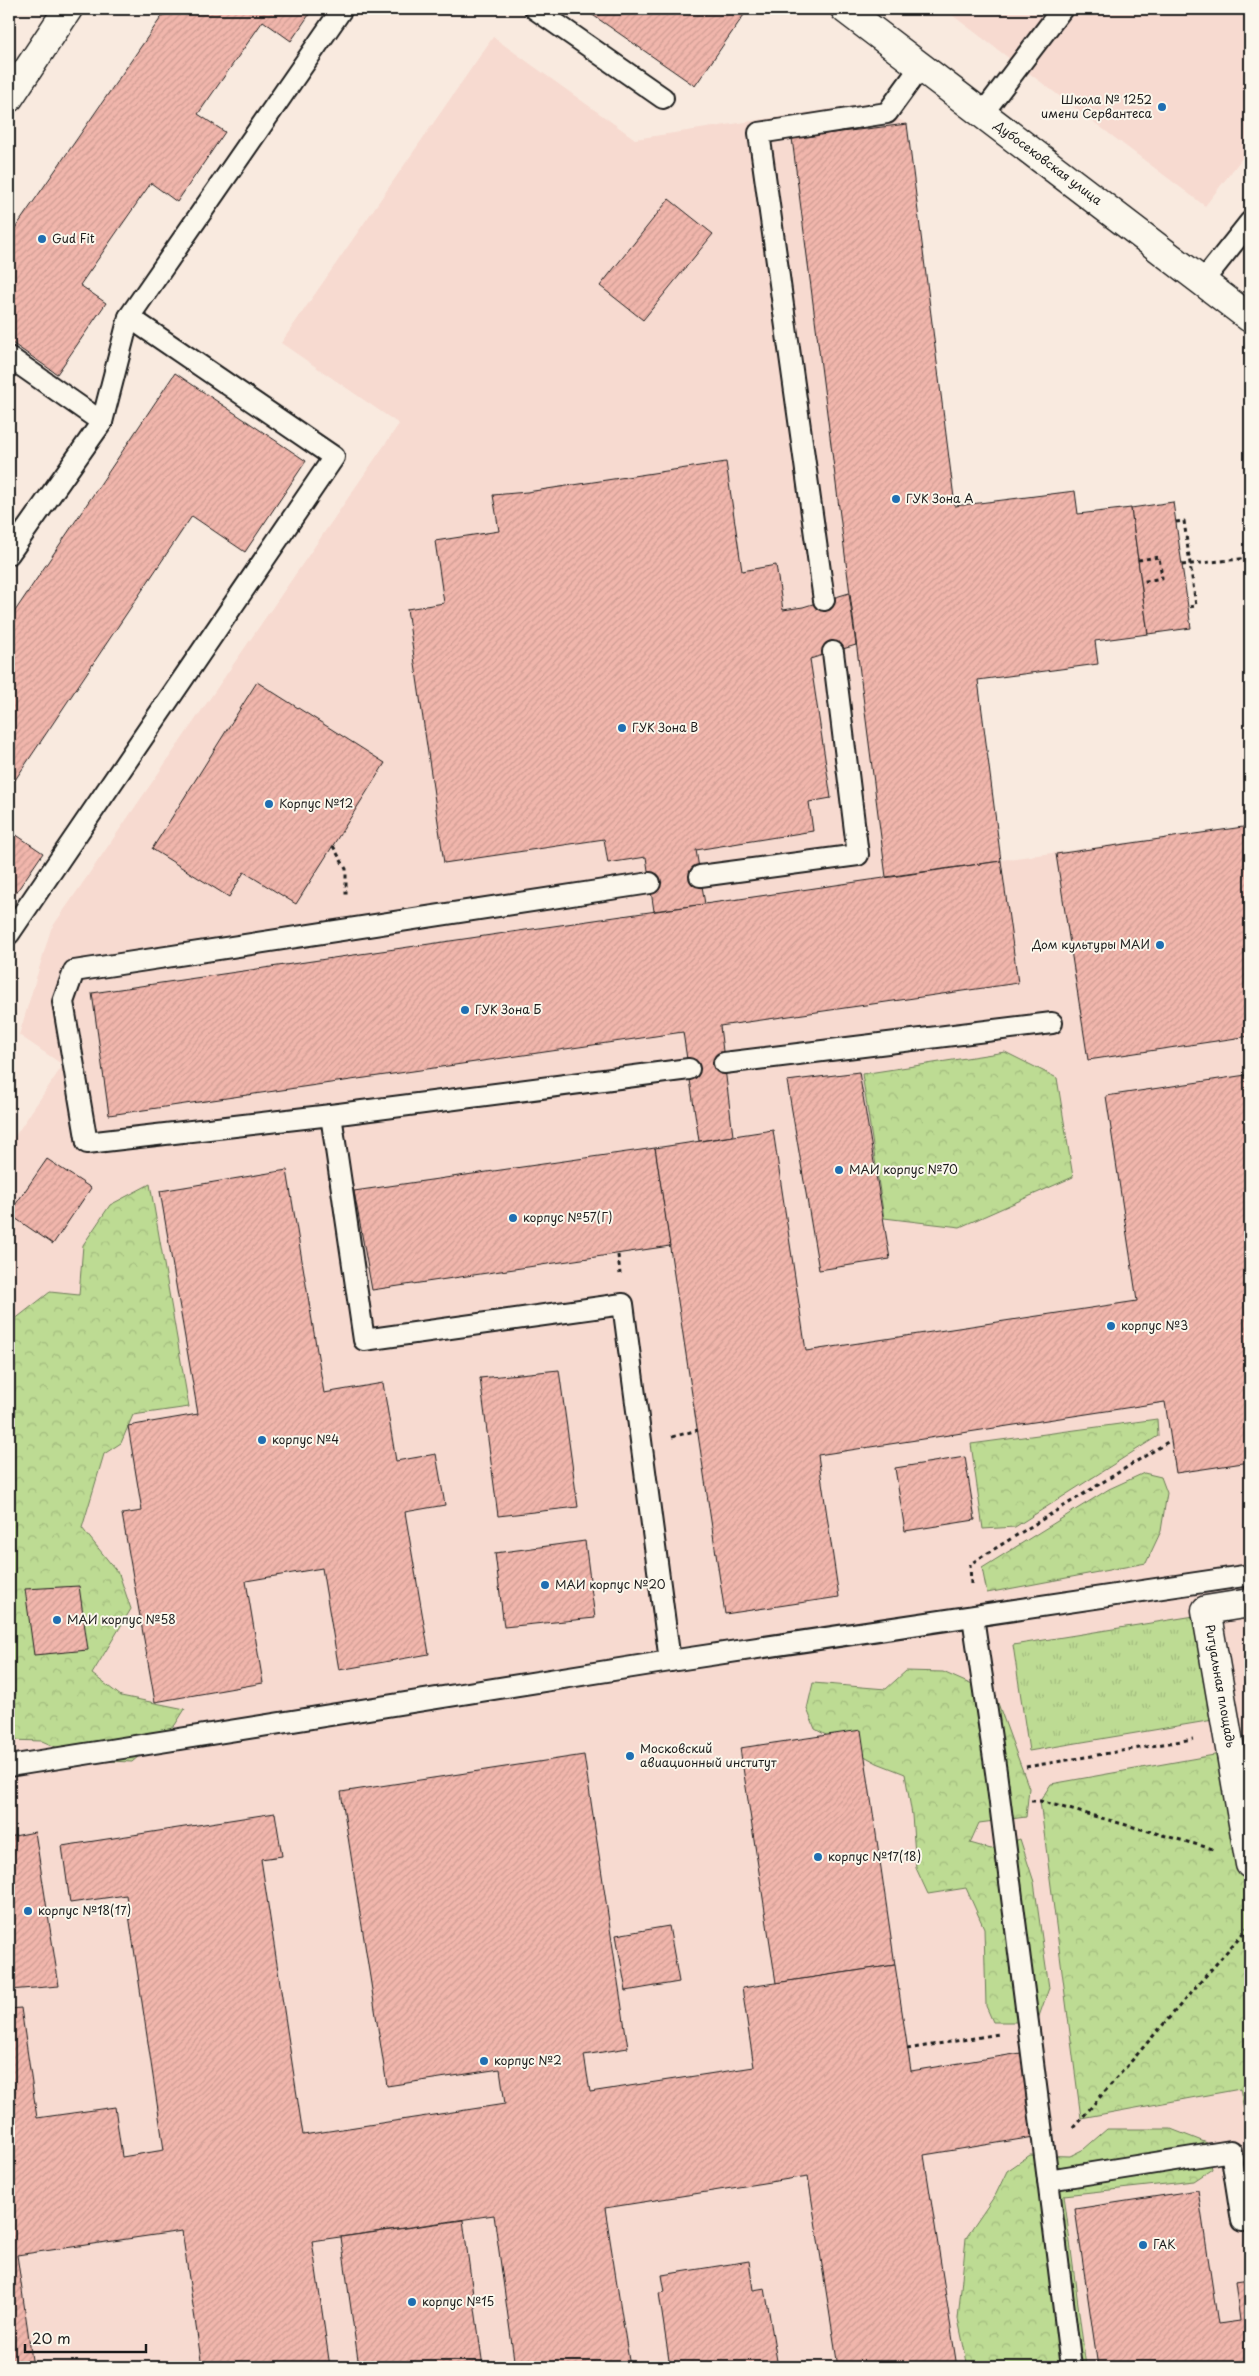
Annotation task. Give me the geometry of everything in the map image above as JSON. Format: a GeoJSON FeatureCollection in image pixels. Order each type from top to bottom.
{"type":"FeatureCollection","features":[{"type":"Feature","properties":{"kind":"street"},"geometry":{"type":"LineString","coordinates":[[9,98],[68,9]]}},
{"type":"Feature","properties":{"kind":"street","name":"Дубосековская улица"},"geometry":{"type":"LineString","coordinates":[[845,9],[1250,318]]}},
{"type":"Feature","properties":{"kind":"street","name":"Ритуальная площадь"},"geometry":{"type":"LineString","coordinates":[[1250,1602],[1206,1610],[1250,1862]]}},
{"type":"Feature","properties":{"kind":"lane"},"geometry":{"type":"LineString","coordinates":[[9,554],[102,422],[129,317],[342,9]]}},
{"type":"Feature","properties":{"kind":"lane"},"geometry":{"type":"LineString","coordinates":[[536,9],[663,98]]}},
{"type":"Feature","properties":{"kind":"lane"},"geometry":{"type":"LineString","coordinates":[[983,113],[1062,9]]}},
{"type":"Feature","properties":{"kind":"lane"},"geometry":{"type":"LineString","coordinates":[[824,600],[759,133],[887,113],[921,66]]}},
{"type":"Feature","properties":{"kind":"lane"},"geometry":{"type":"LineString","coordinates":[[1203,282],[1250,222]]}},
{"type":"Feature","properties":{"kind":"lane"},"geometry":{"type":"LineString","coordinates":[[9,934],[334,457],[129,317]]}},
{"type":"Feature","properties":{"kind":"lane"},"geometry":{"type":"LineString","coordinates":[[9,357],[102,422]]}},
{"type":"Feature","properties":{"kind":"lane"},"geometry":{"type":"LineString","coordinates":[[700,876],[858,855],[833,652]]}},
{"type":"Feature","properties":{"kind":"lane"},"geometry":{"type":"LineString","coordinates":[[650,883],[347,931],[74,971],[64,1002],[87,1143],[330,1115],[689,1068]]}},
{"type":"Feature","properties":{"kind":"lane"},"geometry":{"type":"LineString","coordinates":[[724,1063],[1052,1024]]}},
{"type":"Feature","properties":{"kind":"lane"},"geometry":{"type":"LineString","coordinates":[[330,1115],[364,1340],[622,1304],[670,1661]]}},
{"type":"Feature","properties":{"kind":"lane"},"geometry":{"type":"LineString","coordinates":[[9,1766],[670,1661],[1250,1575]]}},
{"type":"Feature","properties":{"kind":"lane"},"geometry":{"type":"LineString","coordinates":[[973,1617],[1000,1800],[1030,2029],[1071,2367]]}},
{"type":"Feature","properties":{"kind":"lane"},"geometry":{"type":"LineString","coordinates":[[1048,2180],[1231,2151],[1242,2221],[1250,2220]]}},
{"type":"Feature","properties":{"kind":"path"},"geometry":{"type":"LineString","coordinates":[[1176,522],[1184,520],[1191,564],[1196,606],[1188,606]]}},
{"type":"Feature","properties":{"kind":"path"},"geometry":{"type":"LineString","coordinates":[[1138,560],[1159,557],[1161,567],[1162,578],[1141,582]]}},
{"type":"Feature","properties":{"kind":"path"},"geometry":{"type":"LineString","coordinates":[[1182,565],[1250,558]]}},
{"type":"Feature","properties":{"kind":"path"},"geometry":{"type":"LineString","coordinates":[[333,846],[346,869],[347,931]]}},
{"type":"Feature","properties":{"kind":"path"},"geometry":{"type":"LineString","coordinates":[[973,1617],[970,1564],[1171,1440]]}},
{"type":"Feature","properties":{"kind":"path"},"geometry":{"type":"LineString","coordinates":[[996,1772],[1228,1733]]}},
{"type":"Feature","properties":{"kind":"path"},"geometry":{"type":"LineString","coordinates":[[1000,1800],[1040,1801],[1250,1862]]}},
{"type":"Feature","properties":{"kind":"path"},"geometry":{"type":"LineString","coordinates":[[1070,2131],[1250,1925]]}},
{"type":"Feature","properties":{"kind":"path"},"geometry":{"type":"LineString","coordinates":[[907,2049],[1030,2029]]}},
{"type":"Feature","properties":{"kind":"shaded area","name":"Школа № 1252 имени Сервантеса"},"geometry":{"type":"Polygon","coordinates":[[[944,9],[1250,9],[1250,148],[1205,206],[944,9]]]}},
{"type":"Feature","properties":{"kind":"shaded area","name":"Московский авиационный институт"},"geometry":{"type":"Polygon","coordinates":[[[493,37],[635,139],[870,103],[907,124],[955,506],[1075,491],[1095,641],[978,680],[1001,860],[1250,826],[1250,2367],[9,2367],[9,1145],[63,1065],[19,1035],[51,929],[399,424],[281,343],[493,37]]]}},
{"type":"Feature","properties":{"kind":"green space"},"geometry":{"type":"Polygon","coordinates":[[[1005,1052],[1057,1078],[1073,1177],[960,1227],[884,1218],[862,1074],[1005,1052]]]}},
{"type":"Feature","properties":{"kind":"green space"},"geometry":{"type":"Polygon","coordinates":[[[150,1184],[189,1407],[133,1415],[121,1443],[104,1454],[82,1528],[119,1574],[131,1609],[92,1674],[121,1696],[185,1709],[175,1725],[132,1762],[85,1760],[42,1741],[9,1740],[9,1703],[16,1694],[9,1679],[9,1337],[14,1320],[50,1292],[79,1295],[83,1245],[110,1205],[150,1184]]]}},
{"type":"Feature","properties":{"kind":"green space"},"geometry":{"type":"Polygon","coordinates":[[[1157,1419],[1158,1436],[1015,1527],[983,1529],[971,1444],[1157,1419]]]}},
{"type":"Feature","properties":{"kind":"green space"},"geometry":{"type":"Polygon","coordinates":[[[1144,1473],[1161,1477],[1167,1493],[1161,1531],[1146,1563],[987,1593],[982,1568],[1109,1489],[1144,1473]]]}},
{"type":"Feature","properties":{"kind":"green space"},"geometry":{"type":"Polygon","coordinates":[[[1207,1614],[1225,1718],[1029,1751],[1013,1645],[1207,1614]]]}},
{"type":"Feature","properties":{"kind":"green space"},"geometry":{"type":"Polygon","coordinates":[[[906,1671],[943,1672],[995,1695],[1029,1788],[1026,1817],[979,1823],[970,1843],[991,1849],[1020,1839],[1034,1882],[1049,1988],[1037,2022],[993,2022],[986,2006],[984,1928],[966,1888],[928,1894],[916,1868],[912,1815],[905,1774],[877,1763],[815,1729],[807,1709],[813,1683],[886,1689],[906,1671]]]}},
{"type":"Feature","properties":{"kind":"green space"},"geometry":{"type":"Polygon","coordinates":[[[1231,1752],[1250,1865],[1250,2144],[1240,2089],[1081,2118],[1040,1801],[1051,1784],[1231,1752]]]}},
{"type":"Feature","properties":{"kind":"green space"},"geometry":{"type":"Polygon","coordinates":[[[1107,2129],[1171,2129],[1207,2143],[1212,2169],[1194,2181],[1064,2195],[1086,2367],[968,2367],[958,2319],[966,2238],[996,2194],[1007,2171],[1030,2155],[1070,2156],[1084,2149],[1107,2129]]]}},
{"type":"Feature","properties":{"kind":"building"},"geometry":{"type":"Polygon","coordinates":[[[167,9],[313,9],[291,41],[263,21],[198,114],[225,132],[177,202],[151,183],[80,285],[106,303],[57,374],[9,341],[9,237],[167,9]]]}},
{"type":"Feature","properties":{"kind":"building"},"geometry":{"type":"Polygon","coordinates":[[[584,9],[748,9],[695,86],[584,9]]]}},
{"type":"Feature","properties":{"kind":"building","name":"ГУК Зона А"},"geometry":{"type":"Polygon","coordinates":[[[907,124],[955,506],[1075,491],[1078,514],[1131,508],[1148,634],[1095,641],[1098,664],[978,680],[1001,861],[886,877],[792,138],[907,124]]]}},
{"type":"Feature","properties":{"kind":"building"},"geometry":{"type":"Polygon","coordinates":[[[669,199],[713,234],[643,320],[600,286],[669,199]]]}},
{"type":"Feature","properties":{"kind":"building"},"geometry":{"type":"Polygon","coordinates":[[[175,373],[306,461],[245,552],[192,516],[9,789],[9,620],[175,373]]]}},
{"type":"Feature","properties":{"kind":"building","name":"ГУК Зона В"},"geometry":{"type":"Polygon","coordinates":[[[726,462],[742,571],[776,565],[783,610],[803,607],[849,593],[856,645],[810,659],[831,798],[809,802],[813,831],[696,850],[705,904],[654,911],[646,857],[608,863],[604,839],[444,863],[407,609],[444,603],[435,541],[499,531],[493,495],[527,492],[726,462]]]}},
{"type":"Feature","properties":{"kind":"building"},"geometry":{"type":"Polygon","coordinates":[[[1173,502],[1191,628],[1148,634],[1131,508],[1173,502]]]}},
{"type":"Feature","properties":{"kind":"building","name":"Корпус №12"},"geometry":{"type":"Polygon","coordinates":[[[257,682],[385,763],[296,904],[244,872],[229,897],[152,849],[257,682]]]}},
{"type":"Feature","properties":{"kind":"building","name":"Дом культуры МАИ"},"geometry":{"type":"Polygon","coordinates":[[[1250,826],[1250,1036],[1088,1060],[1056,854],[1250,826]]]}},
{"type":"Feature","properties":{"kind":"building"},"geometry":{"type":"Polygon","coordinates":[[[9,830],[43,853],[9,903],[9,830]]]}},
{"type":"Feature","properties":{"kind":"building","name":"ГУК Зона Б"},"geometry":{"type":"Polygon","coordinates":[[[1001,861],[1018,983],[720,1026],[733,1136],[699,1141],[683,1032],[109,1115],[92,993],[1001,861]]]}},
{"type":"Feature","properties":{"kind":"building","name":"МАИ корпус №70"},"geometry":{"type":"Polygon","coordinates":[[[859,1072],[890,1259],[819,1270],[787,1081],[859,1072]]]}},
{"type":"Feature","properties":{"kind":"building","name":"корпус №3"},"geometry":{"type":"Polygon","coordinates":[[[1246,1075],[1250,1104],[1250,1462],[1176,1473],[1165,1402],[818,1455],[839,1597],[725,1614],[655,1148],[773,1130],[806,1351],[1137,1301],[1106,1096],[1246,1075]]]}},
{"type":"Feature","properties":{"kind":"building","name":"корпус №57(Г)"},"geometry":{"type":"Polygon","coordinates":[[[655,1148],[670,1246],[372,1290],[354,1191],[655,1148]]]}},
{"type":"Feature","properties":{"kind":"building"},"geometry":{"type":"Polygon","coordinates":[[[47,1159],[91,1188],[53,1244],[9,1214],[47,1159]]]}},
{"type":"Feature","properties":{"kind":"building","name":"корпус №4"},"geometry":{"type":"Polygon","coordinates":[[[287,1170],[324,1393],[383,1383],[396,1461],[436,1454],[445,1505],[405,1512],[429,1654],[339,1670],[322,1568],[246,1581],[263,1683],[155,1702],[122,1514],[142,1511],[128,1426],[198,1414],[160,1191],[287,1170]]]}},
{"type":"Feature","properties":{"kind":"building"},"geometry":{"type":"Polygon","coordinates":[[[559,1370],[578,1507],[498,1516],[480,1378],[559,1370]]]}},
{"type":"Feature","properties":{"kind":"building"},"geometry":{"type":"Polygon","coordinates":[[[965,1457],[975,1520],[905,1531],[895,1468],[965,1457]]]}},
{"type":"Feature","properties":{"kind":"building","name":"МАИ корпус №20"},"geometry":{"type":"Polygon","coordinates":[[[585,1541],[595,1618],[504,1627],[495,1553],[585,1541]]]}},
{"type":"Feature","properties":{"kind":"building","name":"МАИ корпус №58"},"geometry":{"type":"Polygon","coordinates":[[[79,1586],[88,1650],[34,1655],[25,1589],[79,1586]]]}},
{"type":"Feature","properties":{"kind":"building","name":"корпус №17(18)"},"geometry":{"type":"Polygon","coordinates":[[[861,1730],[895,1965],[776,1983],[740,1748],[861,1730]]]}},
{"type":"Feature","properties":{"kind":"building","name":"корпус №2"},"geometry":{"type":"Polygon","coordinates":[[[584,1755],[628,2048],[584,2055],[590,2092],[754,2067],[742,1988],[895,1965],[911,2071],[1027,2052],[1040,2136],[924,2155],[957,2367],[838,2367],[808,2176],[605,2208],[630,2367],[515,2367],[494,2215],[312,2241],[330,2367],[202,2367],[182,2231],[17,2255],[33,2367],[9,2367],[9,2009],[21,2008],[37,2118],[115,2107],[122,2157],[164,2150],[126,1895],[70,1903],[62,1846],[275,1813],[282,1856],[261,1859],[303,2135],[505,2104],[500,2069],[387,2086],[341,1792],[584,1755]]]}},
{"type":"Feature","properties":{"kind":"building","name":"корпус №18(17)"},"geometry":{"type":"Polygon","coordinates":[[[35,1832],[59,1986],[9,1990],[9,1837],[35,1832]]]}},
{"type":"Feature","properties":{"kind":"building"},"geometry":{"type":"Polygon","coordinates":[[[669,1926],[679,1982],[626,1991],[616,1935],[669,1926]]]}},
{"type":"Feature","properties":{"kind":"building","name":"ГАК"},"geometry":{"type":"Polygon","coordinates":[[[1198,2190],[1218,2324],[1240,2321],[1235,2282],[1250,2280],[1250,2367],[1098,2367],[1075,2209],[1198,2190]]]}},
{"type":"Feature","properties":{"kind":"building","name":"корпус №15"},"geometry":{"type":"Polygon","coordinates":[[[463,2220],[483,2367],[359,2367],[341,2237],[463,2220]]]}},
{"type":"Feature","properties":{"kind":"building"},"geometry":{"type":"Polygon","coordinates":[[[749,2261],[753,2290],[765,2288],[778,2367],[670,2367],[659,2293],[665,2292],[662,2275],[749,2261]]]}},
{"type":"Feature","properties":{"kind":"place","name":"Школа № 1252 имени Сервантеса"},"geometry":{"type":"Point","coordinates":[1162,107]}},
{"type":"Feature","properties":{"kind":"place","name":"Gud Fit"},"geometry":{"type":"Point","coordinates":[42,239]}},
{"type":"Feature","properties":{"kind":"place","name":"ГУК Зона А"},"geometry":{"type":"Point","coordinates":[896,499]}},
{"type":"Feature","properties":{"kind":"place","name":"ГУК Зона В"},"geometry":{"type":"Point","coordinates":[622,728]}},
{"type":"Feature","properties":{"kind":"place","name":"Корпус №12"},"geometry":{"type":"Point","coordinates":[269,804]}},
{"type":"Feature","properties":{"kind":"place","name":"Дом культуры МАИ"},"geometry":{"type":"Point","coordinates":[1160,945]}},
{"type":"Feature","properties":{"kind":"place","name":"ГУК Зона Б"},"geometry":{"type":"Point","coordinates":[465,1010]}},
{"type":"Feature","properties":{"kind":"place","name":"МАИ корпус №70"},"geometry":{"type":"Point","coordinates":[839,1170]}},
{"type":"Feature","properties":{"kind":"place","name":"корпус №57(Г)"},"geometry":{"type":"Point","coordinates":[513,1218]}},
{"type":"Feature","properties":{"kind":"place","name":"корпус №3"},"geometry":{"type":"Point","coordinates":[1111,1326]}},
{"type":"Feature","properties":{"kind":"place","name":"корпус №4"},"geometry":{"type":"Point","coordinates":[262,1440]}},
{"type":"Feature","properties":{"kind":"place","name":"МАИ корпус №20"},"geometry":{"type":"Point","coordinates":[545,1585]}},
{"type":"Feature","properties":{"kind":"place","name":"МАИ корпус №58"},"geometry":{"type":"Point","coordinates":[57,1620]}},
{"type":"Feature","properties":{"kind":"place","name":"Московский авиационный институт"},"geometry":{"type":"Point","coordinates":[630,1756]}},
{"type":"Feature","properties":{"kind":"place","name":"корпус №17(18)"},"geometry":{"type":"Point","coordinates":[818,1857]}},
{"type":"Feature","properties":{"kind":"place","name":"корпус №18(17)"},"geometry":{"type":"Point","coordinates":[28,1911]}},
{"type":"Feature","properties":{"kind":"place","name":"корпус №2"},"geometry":{"type":"Point","coordinates":[484,2061]}},
{"type":"Feature","properties":{"kind":"place","name":"ГАК"},"geometry":{"type":"Point","coordinates":[1143,2245]}},
{"type":"Feature","properties":{"kind":"place","name":"корпус №15"},"geometry":{"type":"Point","coordinates":[412,2302]}}]}
